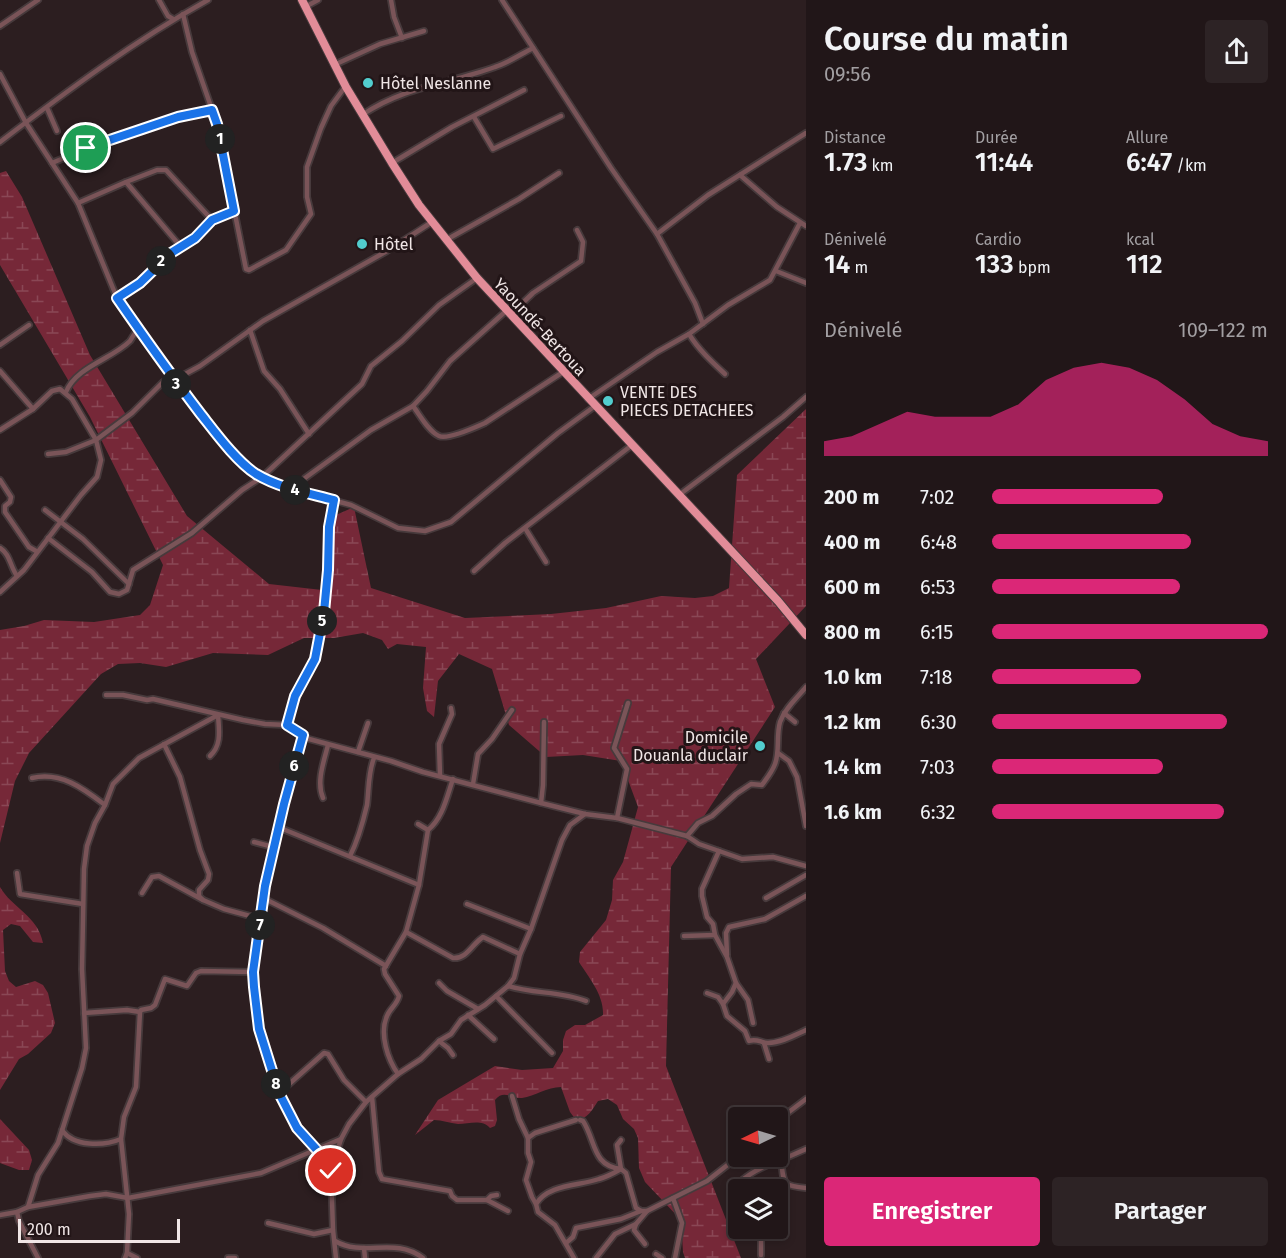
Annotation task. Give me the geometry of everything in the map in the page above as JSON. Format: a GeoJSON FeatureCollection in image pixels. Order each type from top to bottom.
{"type":"FeatureCollection","features":[{"type":"Feature","properties":{"kind":"highway","name":"Yaoundé-Bertoua"},"geometry":{"type":"LineString","coordinates":[[304,3],[334,65],[362,115],[392,163],[446,240],[508,313],[778,601],[806,635]]}},
{"type":"Feature","properties":{"kind":"street"},"geometry":{"type":"LineString","coordinates":[[0,26],[38,0]]}},
{"type":"Feature","properties":{"kind":"street"},"geometry":{"type":"LineString","coordinates":[[159,0],[168,16],[173,19]]}},
{"type":"Feature","properties":{"kind":"street"},"geometry":{"type":"LineString","coordinates":[[0,142],[88,75],[173,19],[208,0]]}},
{"type":"Feature","properties":{"kind":"street"},"geometry":{"type":"LineString","coordinates":[[304,3],[318,0]]}},
{"type":"Feature","properties":{"kind":"street"},"geometry":{"type":"LineString","coordinates":[[391,0],[394,17],[402,38]]}},
{"type":"Feature","properties":{"kind":"street"},"geometry":{"type":"LineString","coordinates":[[502,0],[611,168],[657,234],[695,303],[703,324]]}},
{"type":"Feature","properties":{"kind":"street"},"geometry":{"type":"LineString","coordinates":[[183,14],[192,52],[217,124],[246,269],[249,270],[267,262],[286,250],[311,214],[307,167],[331,106],[346,87]]}},
{"type":"Feature","properties":{"kind":"street"},"geometry":{"type":"LineString","coordinates":[[334,65],[380,44],[424,31]]}},
{"type":"Feature","properties":{"kind":"street"},"geometry":{"type":"LineString","coordinates":[[362,115],[396,96],[496,67],[533,48]]}},
{"type":"Feature","properties":{"kind":"street"},"geometry":{"type":"LineString","coordinates":[[0,74],[26,123],[78,203],[117,298],[174,380],[223,440],[247,466],[262,477],[295,490],[351,505],[398,528],[425,531],[451,522],[558,433],[595,406]]}},
{"type":"Feature","properties":{"kind":"street"},"geometry":{"type":"LineString","coordinates":[[392,163],[524,90]]}},
{"type":"Feature","properties":{"kind":"street"},"geometry":{"type":"LineString","coordinates":[[47,108],[57,131]]}},
{"type":"Feature","properties":{"kind":"street"},"geometry":{"type":"LineString","coordinates":[[52,163],[86,148],[178,117],[212,110]]}},
{"type":"Feature","properties":{"kind":"street"},"geometry":{"type":"LineString","coordinates":[[474,117],[493,149],[561,116]]}},
{"type":"Feature","properties":{"kind":"street"},"geometry":{"type":"LineString","coordinates":[[657,234],[688,209],[806,133]]}},
{"type":"Feature","properties":{"kind":"street"},"geometry":{"type":"LineString","coordinates":[[78,203],[157,170],[166,170],[212,220]]}},
{"type":"Feature","properties":{"kind":"street"},"geometry":{"type":"LineString","coordinates":[[446,240],[519,199],[559,173]]}},
{"type":"Feature","properties":{"kind":"street"},"geometry":{"type":"LineString","coordinates":[[740,174],[777,207],[806,226]]}},
{"type":"Feature","properties":{"kind":"street"},"geometry":{"type":"LineString","coordinates":[[126,182],[181,247]]}},
{"type":"Feature","properties":{"kind":"street"},"geometry":{"type":"LineString","coordinates":[[117,298],[140,283],[160,262],[195,238],[212,220],[234,211]]}},
{"type":"Feature","properties":{"kind":"street"},"geometry":{"type":"LineString","coordinates":[[48,454],[66,452],[96,440],[132,413],[163,382],[174,380],[200,366],[250,330],[387,251],[432,222]]}},
{"type":"Feature","properties":{"kind":"street"},"geometry":{"type":"LineString","coordinates":[[588,399],[657,352],[689,334],[728,305],[771,280],[800,223]]}},
{"type":"Feature","properties":{"kind":"street"},"geometry":{"type":"LineString","coordinates":[[295,490],[305,477],[371,430],[413,406],[428,391],[450,361],[533,293],[581,261],[583,242],[577,230]]}},
{"type":"Feature","properties":{"kind":"street"},"geometry":{"type":"LineString","coordinates":[[776,271],[806,283]]}},
{"type":"Feature","properties":{"kind":"street"},"geometry":{"type":"LineString","coordinates":[[48,538],[92,572],[110,592],[119,594],[127,590],[133,570],[192,533],[242,490],[262,477],[340,402],[362,384],[371,366],[402,341],[438,305],[477,278]]}},
{"type":"Feature","properties":{"kind":"street"},"geometry":{"type":"LineString","coordinates":[[0,345],[29,325]]}},
{"type":"Feature","properties":{"kind":"street"},"geometry":{"type":"LineString","coordinates":[[66,392],[68,386],[86,370],[129,341],[138,330]]}},
{"type":"Feature","properties":{"kind":"street"},"geometry":{"type":"LineString","coordinates":[[250,330],[264,371],[280,389],[309,434]]}},
{"type":"Feature","properties":{"kind":"street"},"geometry":{"type":"LineString","coordinates":[[689,334],[695,344],[725,374]]}},
{"type":"Feature","properties":{"kind":"street"},"geometry":{"type":"LineString","coordinates":[[0,371],[33,409]]}},
{"type":"Feature","properties":{"kind":"street"},"geometry":{"type":"LineString","coordinates":[[413,406],[429,427],[444,437],[485,423],[563,372]]}},
{"type":"Feature","properties":{"kind":"street"},"geometry":{"type":"LineString","coordinates":[[0,430],[33,409],[52,391],[60,389],[72,399],[96,440],[100,460],[97,477],[17,576],[1,588]]}},
{"type":"Feature","properties":{"kind":"street"},"geometry":{"type":"LineString","coordinates":[[679,495],[806,397]]}},
{"type":"Feature","properties":{"kind":"street"},"geometry":{"type":"LineString","coordinates":[[474,571],[525,528],[632,445]]}},
{"type":"Feature","properties":{"kind":"street"},"geometry":{"type":"LineString","coordinates":[[0,480],[11,496],[10,502],[5,506],[5,512],[29,546],[36,552]]}},
{"type":"Feature","properties":{"kind":"street"},"geometry":{"type":"LineString","coordinates":[[287,725],[295,696],[315,659],[325,604],[329,527],[334,500]]}},
{"type":"Feature","properties":{"kind":"street"},"geometry":{"type":"LineString","coordinates":[[45,510],[83,539],[129,584]]}},
{"type":"Feature","properties":{"kind":"street"},"geometry":{"type":"LineString","coordinates":[[525,528],[546,562]]}},
{"type":"Feature","properties":{"kind":"street"},"geometry":{"type":"LineString","coordinates":[[0,548],[7,554],[17,576]]}},
{"type":"Feature","properties":{"kind":"street"},"geometry":{"type":"LineString","coordinates":[[687,836],[698,823],[712,816],[735,794],[751,784],[762,784],[775,764],[778,753],[778,731],[784,713],[806,687]]}},
{"type":"Feature","properties":{"kind":"street"},"geometry":{"type":"LineString","coordinates":[[106,695],[153,699],[218,715],[265,724],[287,725],[303,735],[328,745],[374,758],[391,760],[423,772],[453,778],[541,803],[585,814],[617,818],[687,836],[699,844],[742,859],[773,857],[806,866]]}},
{"type":"Feature","properties":{"kind":"street"},"geometry":{"type":"LineString","coordinates":[[617,818],[627,769],[614,748],[628,703]]}},
{"type":"Feature","properties":{"kind":"street"},"geometry":{"type":"LineString","coordinates":[[440,775],[440,744],[452,714],[451,708]]}},
{"type":"Feature","properties":{"kind":"street"},"geometry":{"type":"LineString","coordinates":[[473,784],[478,754],[492,740],[512,711]]}},
{"type":"Feature","properties":{"kind":"street"},"geometry":{"type":"LineString","coordinates":[[784,713],[795,722]]}},
{"type":"Feature","properties":{"kind":"street"},"geometry":{"type":"LineString","coordinates":[[28,1208],[38,1175],[58,1143],[82,1068],[86,1048],[82,969],[84,869],[87,846],[95,824],[113,784],[139,758],[218,715]]}},
{"type":"Feature","properties":{"kind":"street"},"geometry":{"type":"LineString","coordinates":[[210,756],[219,740],[218,715]]}},
{"type":"Feature","properties":{"kind":"street"},"geometry":{"type":"LineString","coordinates":[[541,803],[544,722]]}},
{"type":"Feature","properties":{"kind":"street"},"geometry":{"type":"LineString","coordinates":[[358,752],[368,723]]}},
{"type":"Feature","properties":{"kind":"street"},"geometry":{"type":"LineString","coordinates":[[303,735],[273,847],[263,898],[253,972],[259,1029],[279,1093],[297,1128],[327,1161],[331,1171]]}},
{"type":"Feature","properties":{"kind":"street"},"geometry":{"type":"LineString","coordinates":[[164,744],[180,777],[196,839],[209,874],[208,880],[199,890],[199,896],[203,900]]}},
{"type":"Feature","properties":{"kind":"street"},"geometry":{"type":"LineString","coordinates":[[323,798],[321,774],[328,745]]}},
{"type":"Feature","properties":{"kind":"street"},"geometry":{"type":"LineString","coordinates":[[778,753],[793,767],[797,777],[806,826]]}},
{"type":"Feature","properties":{"kind":"street"},"geometry":{"type":"LineString","coordinates":[[350,856],[357,842],[366,806],[370,769],[374,758]]}},
{"type":"Feature","properties":{"kind":"street"},"geometry":{"type":"LineString","coordinates":[[32,777],[51,777],[68,781],[80,786],[105,805]]}},
{"type":"Feature","properties":{"kind":"street"},"geometry":{"type":"LineString","coordinates":[[398,1074],[389,1058],[384,1033],[387,1014],[397,1003],[399,996],[385,974],[386,966],[406,932],[419,885],[428,830],[434,826],[453,778]]}},
{"type":"Feature","properties":{"kind":"street"},"geometry":{"type":"LineString","coordinates":[[336,1258],[331,1171],[341,1139],[349,1124],[366,1102],[398,1074],[421,1059],[439,1041],[451,1034],[468,1015],[508,986],[514,978],[519,954],[531,929],[562,840],[570,825],[585,814]]}},
{"type":"Feature","properties":{"kind":"street"},"geometry":{"type":"LineString","coordinates":[[418,824],[428,830]]}},
{"type":"Feature","properties":{"kind":"street"},"geometry":{"type":"LineString","coordinates":[[278,827],[419,885]]}},
{"type":"Feature","properties":{"kind":"street"},"geometry":{"type":"LineString","coordinates":[[254,842],[273,847]]}},
{"type":"Feature","properties":{"kind":"street"},"geometry":{"type":"LineString","coordinates":[[719,851],[702,889],[707,917],[713,924],[736,983],[748,1000],[753,1023]]}},
{"type":"Feature","properties":{"kind":"street"},"geometry":{"type":"LineString","coordinates":[[17,873],[20,894],[83,904]]}},
{"type":"Feature","properties":{"kind":"street"},"geometry":{"type":"LineString","coordinates":[[766,898],[806,875]]}},
{"type":"Feature","properties":{"kind":"street"},"geometry":{"type":"LineString","coordinates":[[142,893],[152,878],[159,876],[224,909],[261,919]]}},
{"type":"Feature","properties":{"kind":"street"},"geometry":{"type":"LineString","coordinates":[[727,957],[726,933],[729,927],[765,919],[806,896]]}},
{"type":"Feature","properties":{"kind":"street"},"geometry":{"type":"LineString","coordinates":[[263,898],[323,928],[386,966]]}},
{"type":"Feature","properties":{"kind":"street"},"geometry":{"type":"LineString","coordinates":[[467,904],[531,929]]}},
{"type":"Feature","properties":{"kind":"street"},"geometry":{"type":"LineString","coordinates":[[406,932],[453,958],[459,959],[464,956],[483,937],[519,954]]}},
{"type":"Feature","properties":{"kind":"street"},"geometry":{"type":"LineString","coordinates":[[684,936],[716,935]]}},
{"type":"Feature","properties":{"kind":"street"},"geometry":{"type":"LineString","coordinates":[[84,1013],[127,1010],[140,1012],[154,1005],[165,979],[187,986],[196,973],[201,971],[253,972]]}},
{"type":"Feature","properties":{"kind":"street"},"geometry":{"type":"LineString","coordinates":[[439,983],[447,991],[478,1009]]}},
{"type":"Feature","properties":{"kind":"street"},"geometry":{"type":"LineString","coordinates":[[723,1004],[736,983]]}},
{"type":"Feature","properties":{"kind":"street"},"geometry":{"type":"LineString","coordinates":[[508,986],[525,992],[574,996],[586,1001]]}},
{"type":"Feature","properties":{"kind":"street"},"geometry":{"type":"LineString","coordinates":[[707,993],[718,997],[727,1016],[745,1031],[749,1041],[754,1039],[764,1043],[783,1040],[806,1030]]}},
{"type":"Feature","properties":{"kind":"street"},"geometry":{"type":"LineString","coordinates":[[496,996],[552,1053]]}},
{"type":"Feature","properties":{"kind":"street"},"geometry":{"type":"LineString","coordinates":[[137,1258],[126,1255],[128,1198],[121,1139],[124,1117],[136,1088],[140,1012]]}},
{"type":"Feature","properties":{"kind":"street"},"geometry":{"type":"LineString","coordinates":[[468,1015],[495,1039]]}},
{"type":"Feature","properties":{"kind":"street"},"geometry":{"type":"LineString","coordinates":[[439,1041],[453,1055]]}},
{"type":"Feature","properties":{"kind":"street"},"geometry":{"type":"LineString","coordinates":[[764,1043],[769,1059]]}},
{"type":"Feature","properties":{"kind":"street"},"geometry":{"type":"LineString","coordinates":[[279,1093],[324,1053],[328,1054],[344,1080],[366,1102]]}},
{"type":"Feature","properties":{"kind":"street"},"geometry":{"type":"LineString","coordinates":[[512,1096],[528,1138],[528,1153],[531,1162],[526,1180],[532,1197],[538,1212],[555,1225],[574,1258]]}},
{"type":"Feature","properties":{"kind":"street"},"geometry":{"type":"LineString","coordinates":[[372,1097],[379,1172],[382,1179],[450,1191],[457,1200],[487,1200],[508,1211]]}},
{"type":"Feature","properties":{"kind":"street"},"geometry":{"type":"LineString","coordinates":[[788,1113],[806,1099]]}},
{"type":"Feature","properties":{"kind":"street"},"geometry":{"type":"LineString","coordinates":[[528,1138],[535,1133],[578,1120],[583,1121],[590,1131],[591,1143],[597,1154],[607,1166],[621,1169],[626,1173],[636,1208],[644,1211]]}},
{"type":"Feature","properties":{"kind":"street"},"geometry":{"type":"LineString","coordinates":[[62,1130],[65,1135],[82,1142],[101,1144],[121,1139]]}},
{"type":"Feature","properties":{"kind":"street"},"geometry":{"type":"LineString","coordinates":[[0,1215],[106,1194],[128,1198],[261,1173],[341,1139]]}},
{"type":"Feature","properties":{"kind":"street"},"geometry":{"type":"LineString","coordinates":[[621,1140],[617,1145],[621,1169]]}},
{"type":"Feature","properties":{"kind":"street"},"geometry":{"type":"LineString","coordinates":[[788,1157],[806,1149]]}},
{"type":"Feature","properties":{"kind":"street"},"geometry":{"type":"LineString","coordinates":[[566,1243],[573,1237],[576,1228],[621,1219],[644,1211],[707,1180],[728,1164]]}},
{"type":"Feature","properties":{"kind":"street"},"geometry":{"type":"LineString","coordinates":[[743,1179],[762,1167]]}},
{"type":"Feature","properties":{"kind":"street"},"geometry":{"type":"LineString","coordinates":[[782,1167],[785,1184],[788,1187],[805,1188],[806,1182]]}},
{"type":"Feature","properties":{"kind":"street"},"geometry":{"type":"LineString","coordinates":[[536,1204],[541,1196],[553,1190],[598,1180],[621,1169]]}},
{"type":"Feature","properties":{"kind":"street"},"geometry":{"type":"LineString","coordinates":[[487,1200],[497,1195]]}},
{"type":"Feature","properties":{"kind":"street"},"geometry":{"type":"LineString","coordinates":[[673,1198],[682,1223],[675,1258]]}},
{"type":"Feature","properties":{"kind":"street"},"geometry":{"type":"LineString","coordinates":[[644,1211],[634,1230],[645,1244]]}},
{"type":"Feature","properties":{"kind":"street"},"geometry":{"type":"LineString","coordinates":[[17,1212],[19,1221],[38,1258]]}},
{"type":"Feature","properties":{"kind":"street"},"geometry":{"type":"LineString","coordinates":[[268,1223],[314,1234],[333,1230]]}},
{"type":"Feature","properties":{"kind":"street"},"geometry":{"type":"LineString","coordinates":[[596,1258],[615,1234],[636,1224]]}},
{"type":"Feature","properties":{"kind":"street"},"geometry":{"type":"LineString","coordinates":[[760,1255],[761,1239]]}},
{"type":"Feature","properties":{"kind":"street"},"geometry":{"type":"LineString","coordinates":[[335,1241],[346,1248],[406,1248],[423,1258]]}},
{"type":"Feature","properties":{"kind":"street"},"geometry":{"type":"LineString","coordinates":[[364,1248],[365,1258]]}},
{"type":"Feature","properties":{"kind":"street"},"geometry":{"type":"LineString","coordinates":[[656,1254],[662,1258]]}},
{"type":"Feature","properties":{"kind":"street"},"geometry":{"type":"LineString","coordinates":[[228,1258],[235,1258]]}},
{"type":"Feature","properties":{"kind":"green space"},"geometry":{"type":"Polygon","coordinates":[[[6,171],[22,197],[90,355],[187,516],[269,584],[322,590],[327,519],[354,507],[371,588],[465,618],[551,614],[606,608],[661,596],[695,598],[713,596],[729,588],[737,475],[806,409],[806,606],[756,659],[775,707],[671,867],[666,1066],[728,1225],[728,1239],[734,1239],[741,1258],[685,1258],[681,1220],[645,1182],[639,1168],[638,1138],[634,1129],[623,1119],[617,1105],[608,1099],[598,1101],[592,1111],[580,1120],[576,1120],[570,1112],[561,1087],[522,1098],[501,1095],[495,1100],[497,1120],[495,1126],[490,1128],[479,1123],[458,1124],[434,1120],[415,1135],[438,1100],[495,1066],[522,1070],[553,1068],[563,1051],[566,1031],[575,1025],[585,1025],[603,1015],[598,994],[579,962],[580,952],[606,920],[612,900],[613,880],[623,862],[638,807],[621,761],[583,755],[546,757],[509,725],[492,669],[459,654],[438,681],[434,717],[427,711],[423,688],[426,647],[397,644],[388,649],[382,640],[363,633],[334,638],[304,638],[268,655],[213,653],[166,667],[140,663],[118,664],[101,674],[29,753],[15,781],[0,843],[0,630],[44,620],[94,622],[140,615],[150,605],[163,565],[90,417],[0,265],[0,173],[6,171]]]}},
{"type":"Feature","properties":{"kind":"green space"},"geometry":{"type":"Polygon","coordinates":[[[0,887],[36,926],[43,943],[33,942],[20,926],[11,924],[3,930],[5,971],[9,981],[16,987],[35,981],[43,985],[48,993],[55,1023],[51,1033],[19,1059],[0,1090],[0,887]]]}},
{"type":"Feature","properties":{"kind":"green space"},"geometry":{"type":"Polygon","coordinates":[[[0,1119],[29,1150],[32,1160],[29,1170],[19,1170],[0,1163],[0,1119]]]}},
{"type":"Feature","properties":{"kind":"place","name":"Hôtel Neslanne"},"geometry":{"type":"Point","coordinates":[368,83]}},
{"type":"Feature","properties":{"kind":"place","name":"Hôtel"},"geometry":{"type":"Point","coordinates":[362,244]}},
{"type":"Feature","properties":{"kind":"place","name":"VENTE DES PIECES DETACHEES"},"geometry":{"type":"Point","coordinates":[608,401]}},
{"type":"Feature","properties":{"kind":"place","name":"Domicile Douanla duclair"},"geometry":{"type":"Point","coordinates":[760,746]}},
{"type":"Feature","properties":{"kind":"route"},"geometry":{"type":"LineString","coordinates":[[86,148],[178,117],[212,110],[217,124],[234,211],[212,220],[188,244],[171,253],[140,283],[117,298],[180,388],[211,428],[247,466],[262,477],[287,487],[334,500],[329,527],[324,612],[315,659],[295,696],[287,725],[303,735],[273,847],[263,898],[253,972],[259,1029],[279,1093],[297,1128],[327,1161],[331,1171]]}}]}
